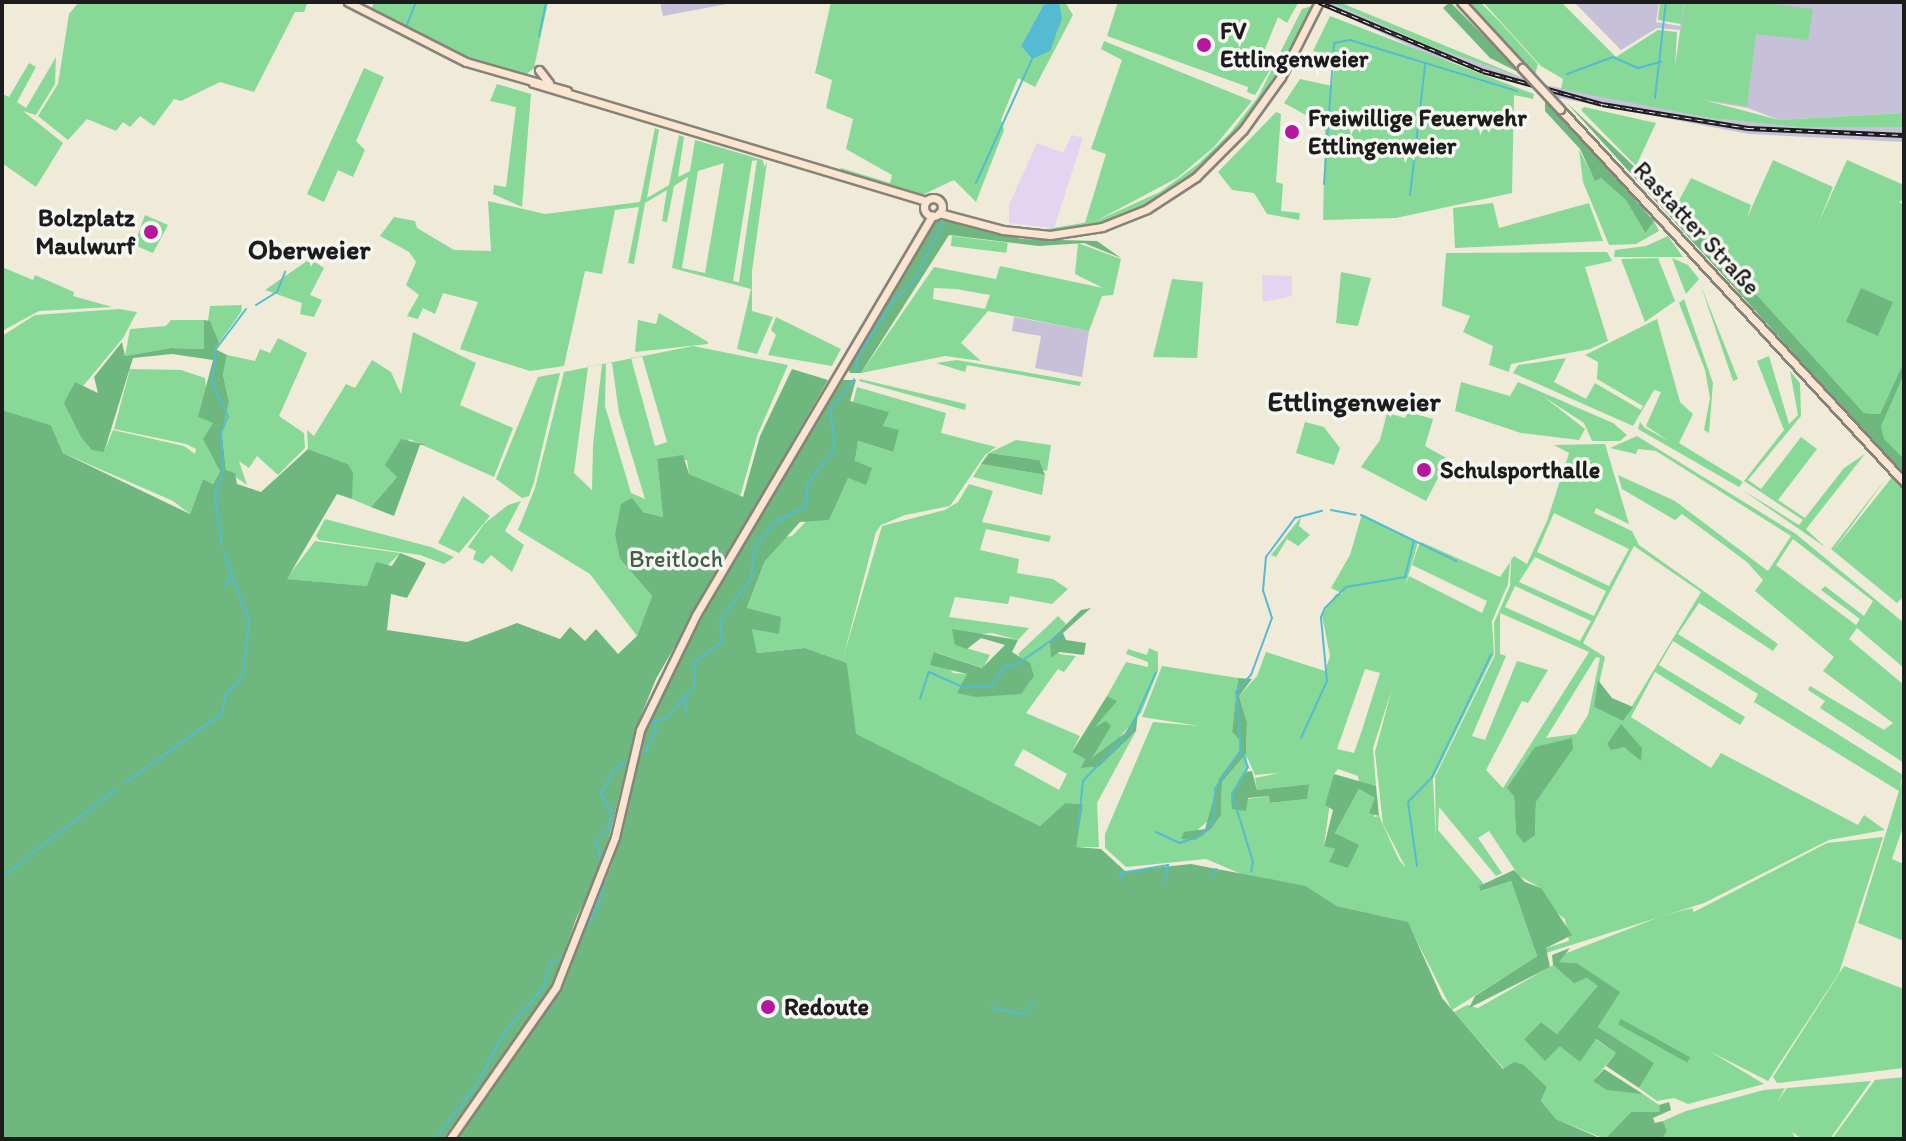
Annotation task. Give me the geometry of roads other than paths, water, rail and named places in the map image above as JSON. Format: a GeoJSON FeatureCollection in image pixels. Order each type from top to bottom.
{"type":"FeatureCollection","features":[{"type":"Feature","properties":{"kind":"main road"},"geometry":{"type":"LineString","coordinates":[[348,2],[449,54],[533,83],[907,196],[931,209],[957,217],[1037,235],[1102,227],[1146,210],[1206,168],[1261,108],[1319,2]]}},
{"type":"Feature","properties":{"kind":"main road","name":"Rastatter Straße"},"geometry":{"type":"LineString","coordinates":[[1461,2],[1904,482]]}},
{"type":"Feature","properties":{"kind":"main road"},"geometry":{"type":"LineString","coordinates":[[539,70],[554,86]]}},
{"type":"Feature","properties":{"kind":"main road"},"geometry":{"type":"LineString","coordinates":[[533,83],[554,86],[587,101]]}},
{"type":"Feature","properties":{"kind":"main road"},"geometry":{"type":"LineString","coordinates":[[450,1139],[511,1048],[548,1004],[611,850],[635,747],[657,693],[730,553],[931,209]]}},
{"type":"Feature","properties":{"kind":"water"},"geometry":{"type":"Polygon","coordinates":[[[1045,2],[1059,2],[1062,19],[1050,51],[1032,59],[1021,46],[1045,2]]]}},
{"type":"Feature","properties":{"kind":"waterway"},"geometry":{"type":"LineString","coordinates":[[406,27],[416,2]]}},
{"type":"Feature","properties":{"kind":"waterway"},"geometry":{"type":"LineString","coordinates":[[539,36],[546,2]]}},
{"type":"Feature","properties":{"kind":"waterway"},"geometry":{"type":"LineString","coordinates":[[1655,98],[1666,2]]}},
{"type":"Feature","properties":{"kind":"waterway"},"geometry":{"type":"LineString","coordinates":[[1324,184],[1334,43],[1350,40],[1517,91]]}},
{"type":"Feature","properties":{"kind":"waterway"},"geometry":{"type":"LineString","coordinates":[[1567,74],[1613,57],[1638,68],[1661,62]]}},
{"type":"Feature","properties":{"kind":"waterway"},"geometry":{"type":"LineString","coordinates":[[976,183],[1032,59]]}},
{"type":"Feature","properties":{"kind":"waterway"},"geometry":{"type":"LineString","coordinates":[[1410,195],[1425,65]]}},
{"type":"Feature","properties":{"kind":"waterway"},"geometry":{"type":"LineString","coordinates":[[856,371],[857,358],[894,300],[913,283],[943,223]]}},
{"type":"Feature","properties":{"kind":"waterway"},"geometry":{"type":"LineString","coordinates":[[256,305],[277,292],[285,272]]}},
{"type":"Feature","properties":{"kind":"waterway"},"geometry":{"type":"LineString","coordinates":[[223,472],[221,433],[228,416],[212,382],[216,349],[246,309]]}},
{"type":"Feature","properties":{"kind":"waterway"},"geometry":{"type":"LineString","coordinates":[[638,755],[646,751],[656,729],[653,721],[665,719],[694,687],[694,663],[722,642],[720,620],[751,579],[755,547],[774,523],[806,506],[807,485],[835,448],[830,410],[854,379]]}},
{"type":"Feature","properties":{"kind":"waterway"},"geometry":{"type":"LineString","coordinates":[[222,475],[215,494],[222,545]]}},
{"type":"Feature","properties":{"kind":"waterway"},"geometry":{"type":"LineString","coordinates":[[1331,510],[1356,515]]}},
{"type":"Feature","properties":{"kind":"waterway"},"geometry":{"type":"LineString","coordinates":[[1156,832],[1180,843],[1202,835],[1213,821],[1215,789],[1241,750],[1236,692],[1251,675],[1272,618],[1263,591],[1266,557],[1295,518],[1322,511]]}},
{"type":"Feature","properties":{"kind":"waterway"},"geometry":{"type":"LineString","coordinates":[[1361,515],[1456,561]]}},
{"type":"Feature","properties":{"kind":"waterway"},"geometry":{"type":"LineString","coordinates":[[1301,738],[1327,681],[1321,617],[1325,608],[1346,587],[1405,577],[1414,541]]}},
{"type":"Feature","properties":{"kind":"waterway"},"geometry":{"type":"LineString","coordinates":[[222,713],[225,696],[243,675],[249,621],[224,553]]}},
{"type":"Feature","properties":{"kind":"waterway"},"geometry":{"type":"LineString","coordinates":[[225,587],[230,577]]}},
{"type":"Feature","properties":{"kind":"waterway"},"geometry":{"type":"LineString","coordinates":[[920,699],[929,672],[962,687],[991,686],[1005,667],[1016,665],[1062,633]]}},
{"type":"Feature","properties":{"kind":"waterway"},"geometry":{"type":"LineString","coordinates":[[1417,866],[1408,802],[1432,777],[1491,655]]}},
{"type":"Feature","properties":{"kind":"waterway"},"geometry":{"type":"LineString","coordinates":[[1078,828],[1083,781],[1130,731],[1156,672]]}},
{"type":"Feature","properties":{"kind":"waterway"},"geometry":{"type":"LineString","coordinates":[[685,701],[686,712]]}},
{"type":"Feature","properties":{"kind":"waterway"},"geometry":{"type":"LineString","coordinates":[[125,783],[220,715]]}},
{"type":"Feature","properties":{"kind":"waterway"},"geometry":{"type":"LineString","coordinates":[[1241,750],[1248,767],[1232,794],[1253,862],[1251,872]]}},
{"type":"Feature","properties":{"kind":"waterway"},"geometry":{"type":"LineString","coordinates":[[602,863],[596,841],[608,829],[612,813],[601,794],[614,770],[629,759]]}},
{"type":"Feature","properties":{"kind":"waterway"},"geometry":{"type":"LineString","coordinates":[[2,877],[117,788]]}},
{"type":"Feature","properties":{"kind":"waterway"},"geometry":{"type":"LineString","coordinates":[[1120,880],[1121,873],[1168,865],[1164,882]]}},
{"type":"Feature","properties":{"kind":"waterway"},"geometry":{"type":"LineString","coordinates":[[1212,877],[1216,869]]}},
{"type":"Feature","properties":{"kind":"waterway"},"geometry":{"type":"LineString","coordinates":[[571,956],[599,904],[605,875]]}},
{"type":"Feature","properties":{"kind":"waterway"},"geometry":{"type":"LineString","coordinates":[[478,1082],[505,1031],[543,989],[550,963],[562,958]]}},
{"type":"Feature","properties":{"kind":"waterway"},"geometry":{"type":"LineString","coordinates":[[996,1009],[1023,1014],[1035,1002]]}},
{"type":"Feature","properties":{"kind":"waterway"},"geometry":{"type":"LineString","coordinates":[[435,1139],[475,1087]]}},
{"type":"Feature","properties":{"kind":"railway"},"geometry":{"type":"LineString","coordinates":[[1319,2],[1483,71],[1602,104],[1748,128],[1904,135]]}},
{"type":"Feature","properties":{"kind":"place","name":"FV Ettlingenweier"},"geometry":{"type":"Point","coordinates":[1204,45]}},
{"type":"Feature","properties":{"kind":"place","name":"Freiwillige Feuerwehr Ettlingenweier"},"geometry":{"type":"Point","coordinates":[1292,132]}},
{"type":"Feature","properties":{"kind":"place","name":"Bolzplatz Maulwurf"},"geometry":{"type":"Point","coordinates":[151,232]}},
{"type":"Feature","properties":{"kind":"place","name":"Schulsporthalle"},"geometry":{"type":"Point","coordinates":[1424,470]}},
{"type":"Feature","properties":{"kind":"place","name":"Redoute"},"geometry":{"type":"Point","coordinates":[768,1007]}},
{"type":"Feature","properties":{"kind":"district","name":"Oberweier"},"geometry":{"type":"Point","coordinates":[309,249]}},
{"type":"Feature","properties":{"kind":"district","name":"Ettlingenweier"},"geometry":{"type":"Point","coordinates":[1354,401]}},
{"type":"Feature","properties":{"kind":"park label","name":"Breitloch"},"geometry":{"type":"Point","coordinates":[676,559]}}]}
